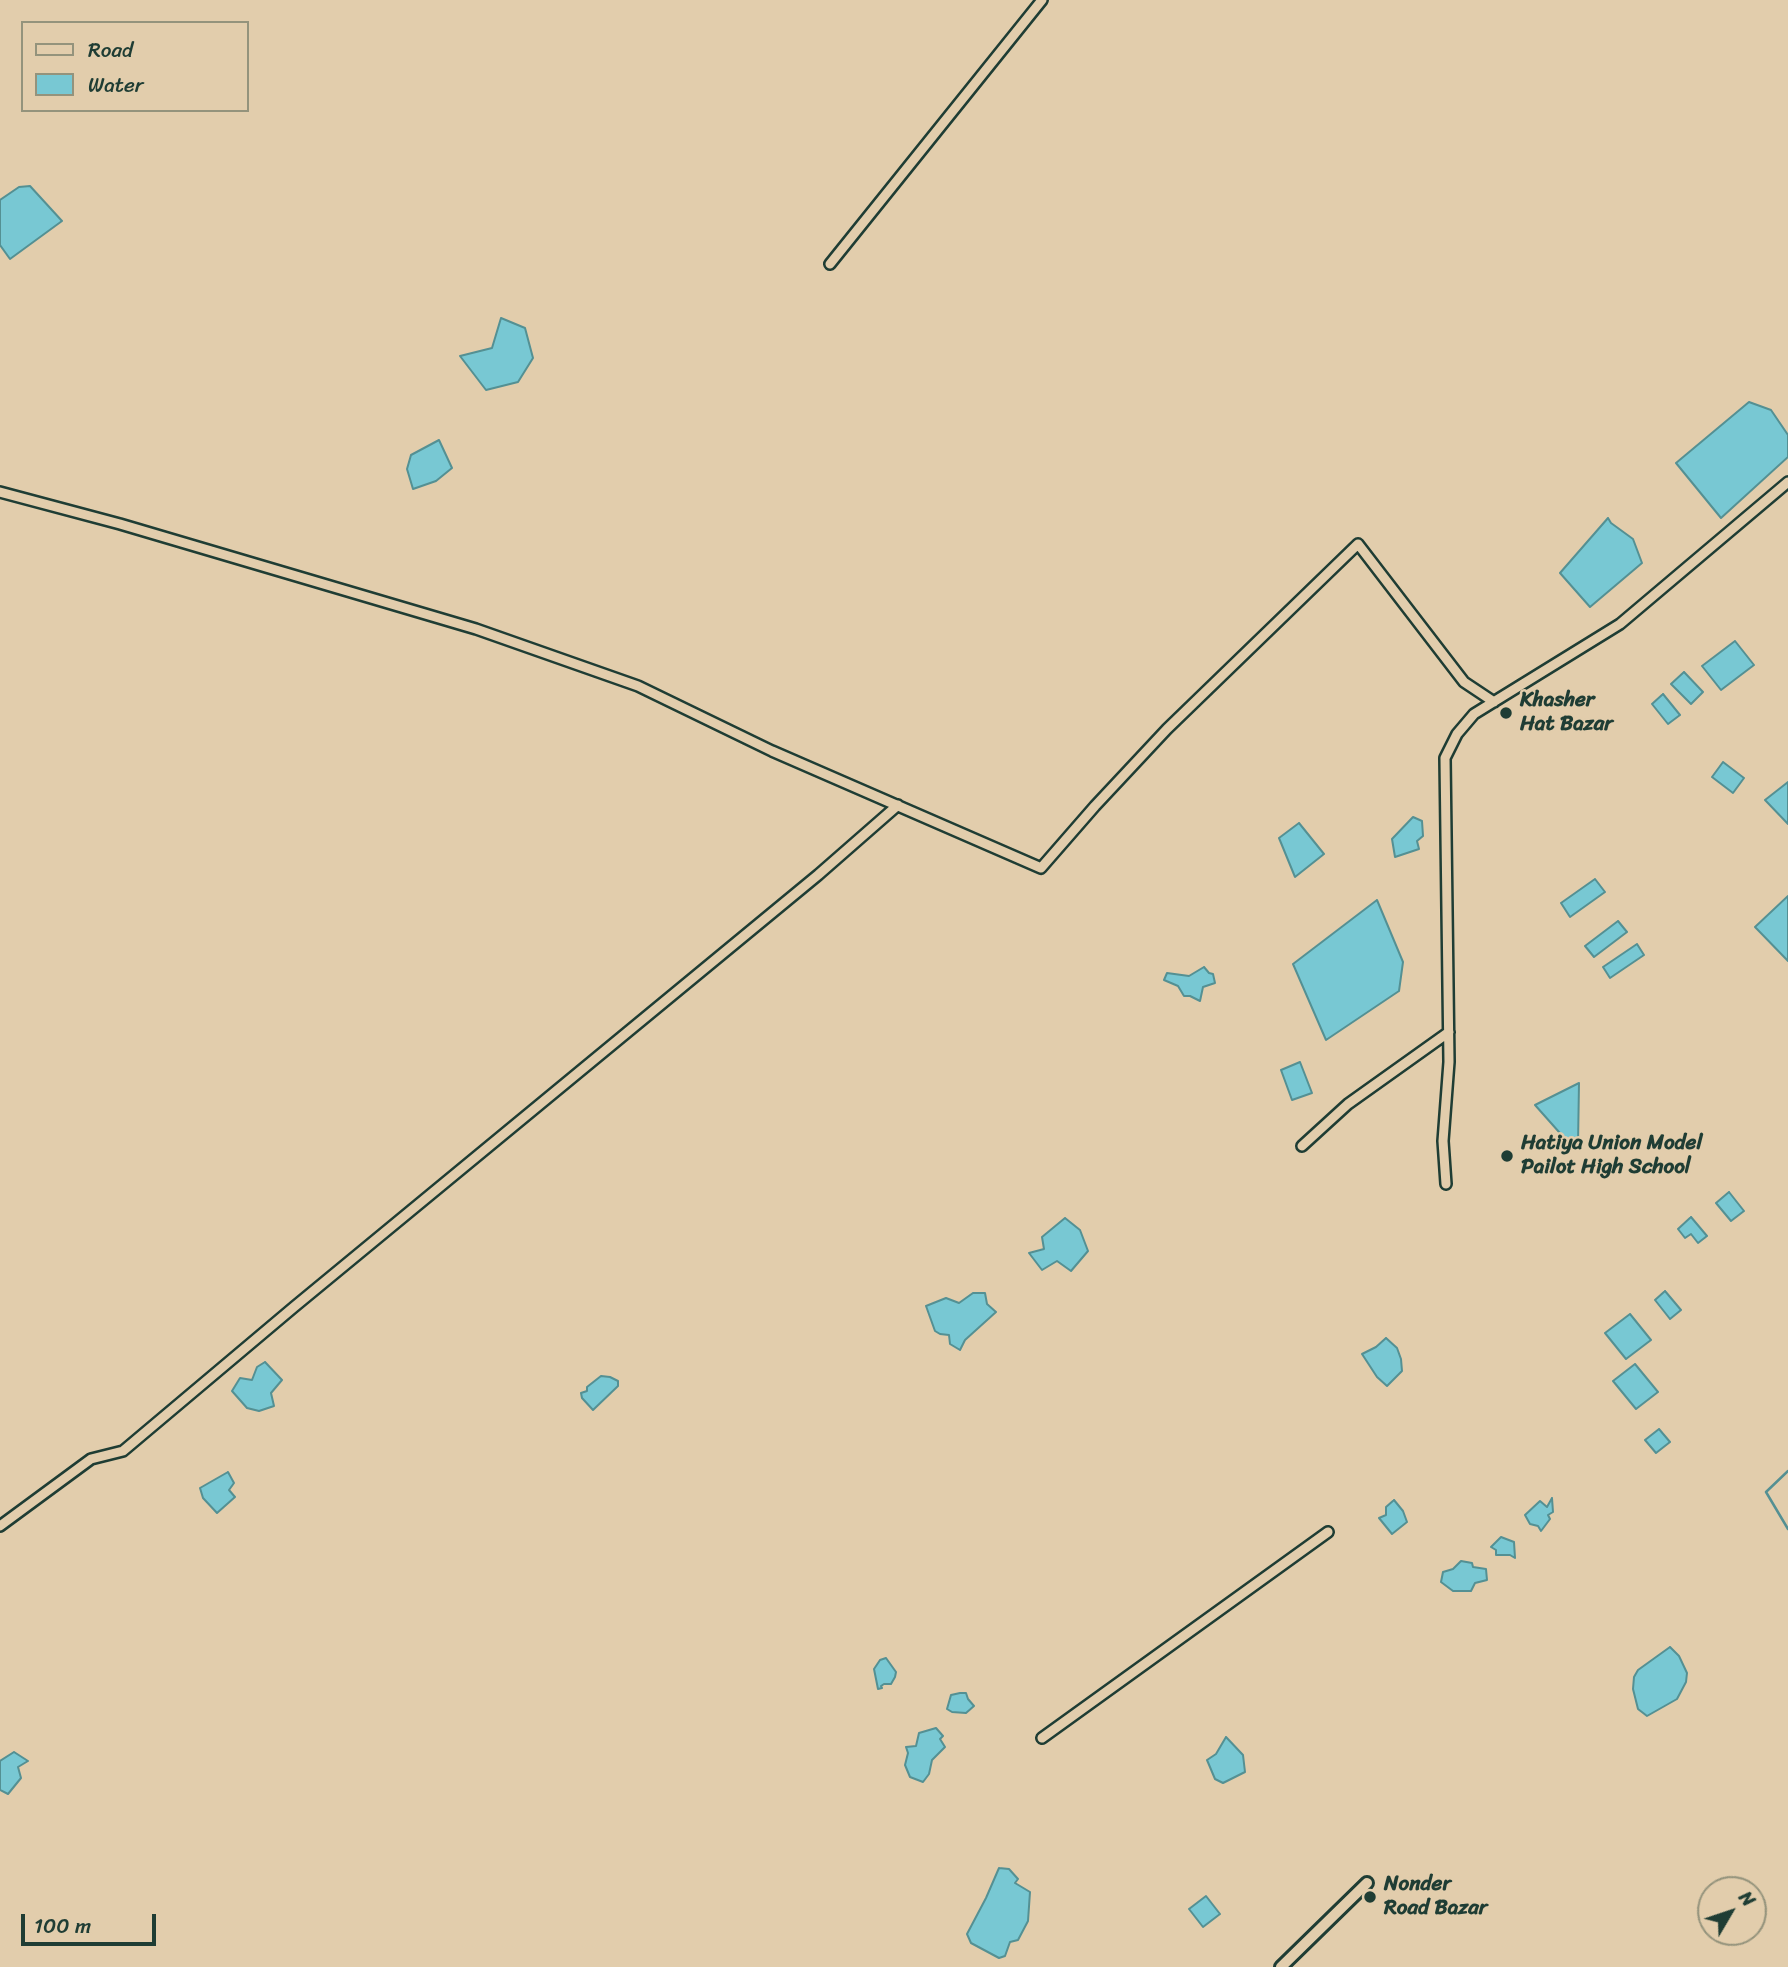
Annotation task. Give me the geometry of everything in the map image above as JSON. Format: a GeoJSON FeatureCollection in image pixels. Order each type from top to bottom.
{"type":"FeatureCollection","features":[{"type":"Feature","properties":{"kind":"street"},"geometry":{"type":"LineString","coordinates":[[830,264],[1042,0]]}},
{"type":"Feature","properties":{"kind":"street"},"geometry":{"type":"LineString","coordinates":[[1446,1184],[1443,1141],[1449,1032],[1445,758],[1457,734],[1474,714],[1620,624],[1788,482]]}},
{"type":"Feature","properties":{"kind":"street"},"geometry":{"type":"LineString","coordinates":[[0,492],[120,524],[477,629],[638,686],[772,751],[1041,868],[1167,729],[1358,544],[1464,682],[1494,702]]}},
{"type":"Feature","properties":{"kind":"street"},"geometry":{"type":"LineString","coordinates":[[0,1525],[91,1459],[123,1451],[818,875],[898,805]]}},
{"type":"Feature","properties":{"kind":"street"},"geometry":{"type":"LineString","coordinates":[[1302,1146],[1348,1104],[1449,1032]]}},
{"type":"Feature","properties":{"kind":"street"},"geometry":{"type":"LineString","coordinates":[[1042,1738],[1328,1532]]}},
{"type":"Feature","properties":{"kind":"street"},"geometry":{"type":"LineString","coordinates":[[1281,1967],[1367,1883]]}},
{"type":"Feature","properties":{"kind":"water"},"geometry":{"type":"Polygon","coordinates":[[[30,186],[62,221],[10,259],[0,245],[0,200],[19,187],[30,186]]]}},
{"type":"Feature","properties":{"kind":"water"},"geometry":{"type":"Polygon","coordinates":[[[501,318],[525,328],[533,358],[518,382],[486,390],[460,356],[492,348],[501,318]]]}},
{"type":"Feature","properties":{"kind":"water"},"geometry":{"type":"Polygon","coordinates":[[[1749,402],[1771,410],[1788,435],[1788,457],[1721,518],[1676,463],[1749,402]]]}},
{"type":"Feature","properties":{"kind":"water"},"geometry":{"type":"Polygon","coordinates":[[[439,440],[452,468],[436,481],[413,489],[407,469],[411,455],[439,440]]]}},
{"type":"Feature","properties":{"kind":"water"},"geometry":{"type":"Polygon","coordinates":[[[1608,518],[1633,539],[1642,563],[1590,607],[1560,573],[1608,518]]]}},
{"type":"Feature","properties":{"kind":"water"},"geometry":{"type":"Polygon","coordinates":[[[1735,641],[1754,665],[1721,690],[1702,666],[1735,641]]]}},
{"type":"Feature","properties":{"kind":"water"},"geometry":{"type":"Polygon","coordinates":[[[1684,672],[1703,692],[1691,704],[1671,684],[1684,672]]]}},
{"type":"Feature","properties":{"kind":"water"},"geometry":{"type":"Polygon","coordinates":[[[1663,694],[1680,715],[1668,724],[1652,704],[1663,694]]]}},
{"type":"Feature","properties":{"kind":"water"},"geometry":{"type":"Polygon","coordinates":[[[1723,762],[1744,778],[1733,793],[1712,777],[1723,762]]]}},
{"type":"Feature","properties":{"kind":"water"},"geometry":{"type":"Polygon","coordinates":[[[1788,782],[1788,824],[1765,800],[1788,782]]]}},
{"type":"Feature","properties":{"kind":"water"},"geometry":{"type":"Polygon","coordinates":[[[1413,817],[1422,821],[1423,836],[1417,841],[1419,849],[1395,857],[1392,839],[1413,817]]]}},
{"type":"Feature","properties":{"kind":"water"},"geometry":{"type":"Polygon","coordinates":[[[1299,823],[1324,854],[1295,877],[1279,838],[1299,823]]]}},
{"type":"Feature","properties":{"kind":"water"},"geometry":{"type":"Polygon","coordinates":[[[1595,879],[1605,892],[1570,917],[1561,903],[1595,879]]]}},
{"type":"Feature","properties":{"kind":"water"},"geometry":{"type":"Polygon","coordinates":[[[1788,896],[1788,961],[1755,927],[1788,896]]]}},
{"type":"Feature","properties":{"kind":"water"},"geometry":{"type":"Polygon","coordinates":[[[1377,900],[1403,962],[1399,991],[1326,1040],[1293,964],[1377,900]]]}},
{"type":"Feature","properties":{"kind":"water"},"geometry":{"type":"Polygon","coordinates":[[[1618,921],[1627,932],[1594,957],[1585,946],[1618,921]]]}},
{"type":"Feature","properties":{"kind":"water"},"geometry":{"type":"Polygon","coordinates":[[[1637,944],[1644,955],[1610,978],[1603,967],[1637,944]]]}},
{"type":"Feature","properties":{"kind":"water"},"geometry":{"type":"Polygon","coordinates":[[[1204,967],[1213,974],[1215,983],[1203,987],[1200,1001],[1184,996],[1178,986],[1164,980],[1167,973],[1189,976],[1204,967]]]}},
{"type":"Feature","properties":{"kind":"water"},"geometry":{"type":"Polygon","coordinates":[[[1300,1062],[1312,1093],[1292,1100],[1281,1070],[1300,1062]]]}},
{"type":"Feature","properties":{"kind":"water"},"geometry":{"type":"Polygon","coordinates":[[[1579,1083],[1578,1145],[1567,1141],[1535,1105],[1579,1083]]]}},
{"type":"Feature","properties":{"kind":"water"},"geometry":{"type":"Polygon","coordinates":[[[1729,1192],[1744,1211],[1731,1221],[1716,1203],[1729,1192]]]}},
{"type":"Feature","properties":{"kind":"water"},"geometry":{"type":"Polygon","coordinates":[[[1691,1217],[1707,1236],[1698,1243],[1691,1234],[1685,1238],[1678,1229],[1691,1217]]]}},
{"type":"Feature","properties":{"kind":"water"},"geometry":{"type":"Polygon","coordinates":[[[1065,1218],[1080,1230],[1088,1251],[1071,1271],[1057,1261],[1042,1270],[1029,1253],[1044,1249],[1042,1237],[1065,1218]]]}},
{"type":"Feature","properties":{"kind":"water"},"geometry":{"type":"Polygon","coordinates":[[[1665,1291],[1681,1310],[1670,1319],[1655,1300],[1665,1291]]]}},
{"type":"Feature","properties":{"kind":"water"},"geometry":{"type":"Polygon","coordinates":[[[973,1293],[985,1293],[987,1304],[996,1312],[965,1340],[960,1350],[950,1344],[949,1335],[935,1331],[926,1306],[946,1298],[959,1303],[973,1293]]]}},
{"type":"Feature","properties":{"kind":"water"},"geometry":{"type":"Polygon","coordinates":[[[1630,1314],[1651,1340],[1626,1359],[1605,1333],[1630,1314]]]}},
{"type":"Feature","properties":{"kind":"water"},"geometry":{"type":"Polygon","coordinates":[[[1386,1338],[1397,1348],[1402,1371],[1387,1386],[1377,1377],[1362,1354],[1386,1338]]]}},
{"type":"Feature","properties":{"kind":"water"},"geometry":{"type":"Polygon","coordinates":[[[265,1362],[282,1380],[271,1393],[274,1406],[259,1411],[247,1408],[232,1391],[240,1378],[252,1380],[257,1367],[265,1362]]]}},
{"type":"Feature","properties":{"kind":"water"},"geometry":{"type":"Polygon","coordinates":[[[1635,1364],[1658,1392],[1636,1409],[1613,1381],[1635,1364]]]}},
{"type":"Feature","properties":{"kind":"water"},"geometry":{"type":"Polygon","coordinates":[[[601,1376],[618,1381],[618,1386],[593,1410],[581,1393],[587,1391],[587,1387],[601,1376]]]}},
{"type":"Feature","properties":{"kind":"water"},"geometry":{"type":"Polygon","coordinates":[[[1659,1429],[1670,1442],[1656,1453],[1645,1440],[1659,1429]]]}},
{"type":"Feature","properties":{"kind":"water"},"geometry":{"type":"Polygon","coordinates":[[[228,1472],[234,1483],[229,1490],[235,1497],[217,1513],[203,1498],[200,1488],[228,1472]]]}},
{"type":"Feature","properties":{"kind":"water"},"geometry":{"type":"Polygon","coordinates":[[[1552,1498],[1553,1512],[1548,1515],[1550,1519],[1541,1531],[1538,1526],[1530,1524],[1525,1515],[1540,1501],[1547,1507],[1552,1498]]]}},
{"type":"Feature","properties":{"kind":"water"},"geometry":{"type":"Polygon","coordinates":[[[1394,1500],[1403,1511],[1407,1522],[1392,1534],[1379,1518],[1386,1515],[1386,1507],[1394,1500]]]}},
{"type":"Feature","properties":{"kind":"water"},"geometry":{"type":"Polygon","coordinates":[[[1501,1537],[1514,1542],[1515,1558],[1510,1555],[1496,1555],[1496,1550],[1491,1547],[1501,1537]]]}},
{"type":"Feature","properties":{"kind":"water"},"geometry":{"type":"Polygon","coordinates":[[[1461,1561],[1486,1569],[1487,1580],[1475,1583],[1471,1591],[1453,1591],[1441,1582],[1443,1572],[1453,1569],[1461,1561]]]}},
{"type":"Feature","properties":{"kind":"water"},"geometry":{"type":"Polygon","coordinates":[[[1670,1647],[1679,1656],[1687,1673],[1686,1682],[1677,1699],[1647,1716],[1638,1709],[1633,1689],[1634,1677],[1638,1670],[1670,1647]]]}},
{"type":"Feature","properties":{"kind":"water"},"geometry":{"type":"Polygon","coordinates":[[[886,1658],[896,1672],[895,1677],[891,1684],[884,1684],[878,1689],[874,1669],[880,1660],[886,1658]]]}},
{"type":"Feature","properties":{"kind":"water"},"geometry":{"type":"Polygon","coordinates":[[[966,1693],[974,1706],[966,1713],[947,1709],[951,1695],[966,1693]]]}},
{"type":"Feature","properties":{"kind":"water"},"geometry":{"type":"Polygon","coordinates":[[[936,1728],[943,1736],[940,1739],[945,1747],[932,1760],[929,1774],[923,1782],[910,1777],[905,1765],[908,1753],[906,1747],[916,1746],[919,1733],[936,1728]]]}},
{"type":"Feature","properties":{"kind":"water"},"geometry":{"type":"Polygon","coordinates":[[[1226,1737],[1243,1755],[1245,1772],[1223,1783],[1215,1779],[1207,1760],[1216,1754],[1226,1737]]]}},
{"type":"Feature","properties":{"kind":"water"},"geometry":{"type":"Polygon","coordinates":[[[14,1752],[28,1761],[18,1767],[21,1778],[8,1794],[0,1790],[0,1761],[14,1752]]]}},
{"type":"Feature","properties":{"kind":"water"},"geometry":{"type":"Polygon","coordinates":[[[999,1868],[1009,1869],[1018,1879],[1015,1883],[1030,1892],[1028,1921],[1018,1940],[1010,1942],[1005,1956],[999,1958],[971,1943],[967,1934],[999,1868]]]}},
{"type":"Feature","properties":{"kind":"water"},"geometry":{"type":"Polygon","coordinates":[[[1206,1896],[1220,1914],[1203,1927],[1189,1909],[1206,1896]]]}},
{"type":"Feature","properties":{"kind":"waterway"},"geometry":{"type":"LineString","coordinates":[[1788,1471],[1766,1492],[1788,1529]]}},
{"type":"Feature","properties":{"kind":"place","name":"Khasher Hat Bazar"},"geometry":{"type":"Point","coordinates":[1506,713]}},
{"type":"Feature","properties":{"kind":"place","name":"Hatiya Union Model Pailot High School"},"geometry":{"type":"Point","coordinates":[1507,1156]}},
{"type":"Feature","properties":{"kind":"place","name":"Nonder Road Bazar"},"geometry":{"type":"Point","coordinates":[1370,1897]}}]}
